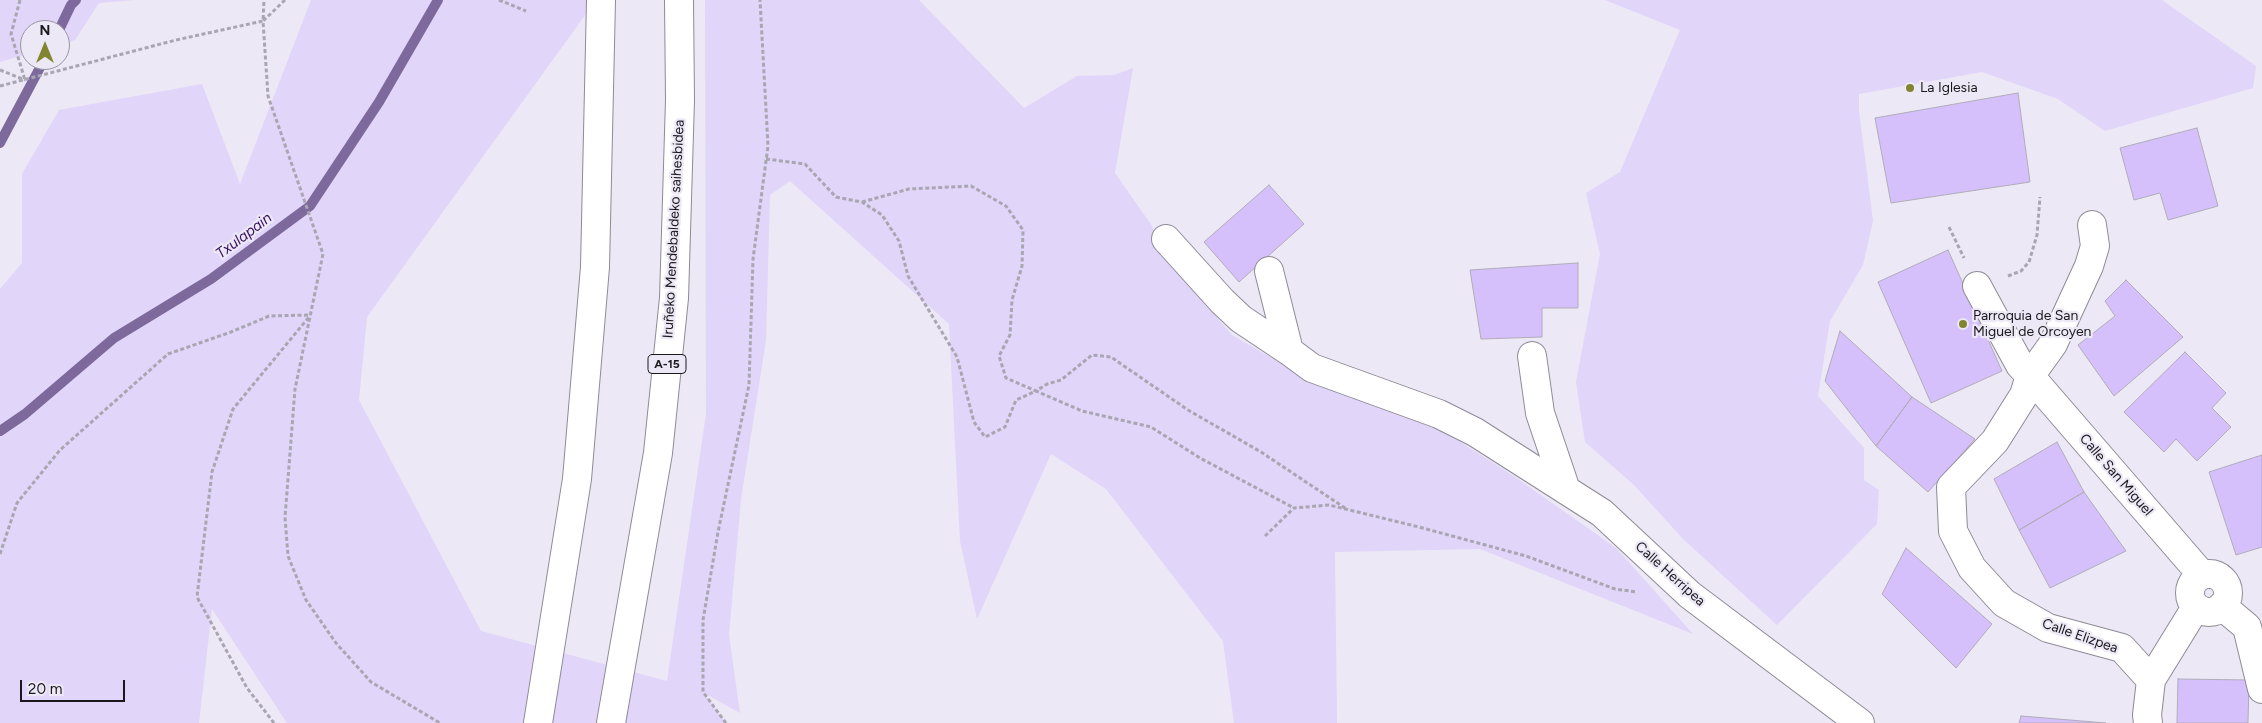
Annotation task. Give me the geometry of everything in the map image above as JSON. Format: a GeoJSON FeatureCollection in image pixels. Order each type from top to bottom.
{"type":"FeatureCollection","features":[{"type":"Feature","properties":{"kind":"main road"},"geometry":{"type":"LineString","coordinates":[[538,723],[577,479],[595,267],[602,30],[601,0]]}},
{"type":"Feature","properties":{"kind":"main road","name":"Iruñeko Mendebaldeko saihesbidea"},"geometry":{"type":"LineString","coordinates":[[611,723],[658,453],[674,298],[680,100],[679,0]]}},
{"type":"Feature","properties":{"kind":"main road","name":"Calle Elizpea"},"geometry":{"type":"LineString","coordinates":[[2092,226],[2095,246],[2089,266],[2053,344],[2030,376],[2024,395],[1995,441],[1951,488],[1954,531],[1972,568],[2004,603],[2048,628],[2122,648],[2152,680]]}},
{"type":"Feature","properties":{"kind":"main road","name":"Calle Herripea"},"geometry":{"type":"LineString","coordinates":[[1166,239],[1222,302],[1241,319],[1312,368],[1439,414],[1475,432],[1602,513],[1690,595],[1860,723]]}},
{"type":"Feature","properties":{"kind":"main road"},"geometry":{"type":"LineString","coordinates":[[1269,270],[1289,351]]}},
{"type":"Feature","properties":{"kind":"main road"},"geometry":{"type":"LineString","coordinates":[[1977,286],[2020,365],[2030,376]]}},
{"type":"Feature","properties":{"kind":"main road"},"geometry":{"type":"LineString","coordinates":[[1532,356],[1540,413],[1566,490]]}},
{"type":"Feature","properties":{"kind":"main road","name":"Calle San Miguel"},"geometry":{"type":"LineString","coordinates":[[2030,376],[2202,575],[2196,579],[2190,589],[2192,602],[2209,606]]}},
{"type":"Feature","properties":{"kind":"main road"},"geometry":{"type":"LineString","coordinates":[[2148,723],[2147,715],[2152,680],[2209,606],[2247,627],[2262,689]]}},
{"type":"Feature","properties":{"kind":"path"},"geometry":{"type":"LineString","coordinates":[[20,0],[11,34],[25,80]]}},
{"type":"Feature","properties":{"kind":"path"},"geometry":{"type":"LineString","coordinates":[[264,0],[263,21],[268,96],[322,254],[295,389],[285,517],[288,556],[306,600],[336,643],[371,682],[439,722]]}},
{"type":"Feature","properties":{"kind":"path"},"geometry":{"type":"LineString","coordinates":[[0,86],[176,40],[263,21],[284,0]]}},
{"type":"Feature","properties":{"kind":"path"},"geometry":{"type":"LineString","coordinates":[[499,0],[526,12]]}},
{"type":"Feature","properties":{"kind":"path"},"geometry":{"type":"LineString","coordinates":[[726,723],[703,692],[703,620],[718,532],[749,384],[752,259],[768,146],[760,0]]}},
{"type":"Feature","properties":{"kind":"path"},"geometry":{"type":"LineString","coordinates":[[0,70],[25,80]]}},
{"type":"Feature","properties":{"kind":"path"},"geometry":{"type":"LineString","coordinates":[[766,159],[805,164],[836,197],[862,202],[882,215],[899,241],[908,276],[957,357],[974,422],[985,437],[1005,427],[1016,400],[1046,384],[1061,380],[1092,355],[1111,357],[1188,410],[1261,452],[1345,508]]}},
{"type":"Feature","properties":{"kind":"path"},"geometry":{"type":"LineString","coordinates":[[862,202],[909,189],[971,186],[1006,206],[1023,230],[1022,266],[1012,300],[1010,335],[999,356],[1006,378],[1082,411],[1151,427],[1200,458],[1294,508],[1329,505],[1345,508],[1526,556],[1615,589],[1642,592]]}},
{"type":"Feature","properties":{"kind":"path"},"geometry":{"type":"LineString","coordinates":[[1977,286],[2021,271],[2029,262],[2036,235],[2040,197]]}},
{"type":"Feature","properties":{"kind":"path"},"geometry":{"type":"LineString","coordinates":[[0,554],[17,503],[60,450],[168,354],[231,332],[269,316],[310,315]]}},
{"type":"Feature","properties":{"kind":"path"},"geometry":{"type":"LineString","coordinates":[[274,723],[247,688],[197,597],[212,472],[234,408],[310,315]]}},
{"type":"Feature","properties":{"kind":"path"},"geometry":{"type":"LineString","coordinates":[[1265,536],[1294,508]]}},
{"type":"Feature","properties":{"kind":"shaded area"},"geometry":{"type":"Polygon","coordinates":[[[0,0],[135,0],[99,3],[75,40],[70,42],[70,20],[20,20],[20,56],[0,62],[0,0]]]}},
{"type":"Feature","properties":{"kind":"shaded area"},"geometry":{"type":"Polygon","coordinates":[[[311,0],[596,0],[367,317],[359,400],[481,631],[667,681],[706,414],[705,0],[919,0],[1024,108],[1077,76],[1114,75],[1133,68],[1115,173],[1152,226],[1166,259],[1232,335],[1310,380],[1445,432],[1518,479],[1616,548],[1693,634],[1480,549],[1335,552],[1337,723],[1234,723],[1223,641],[1106,489],[1051,454],[977,619],[960,541],[949,324],[790,181],[770,195],[766,340],[741,499],[729,635],[740,713],[704,693],[726,723],[287,723],[212,609],[199,723],[0,723],[0,289],[22,263],[22,174],[59,110],[202,84],[240,184],[311,0]]]}},
{"type":"Feature","properties":{"kind":"shaded area"},"geometry":{"type":"Polygon","coordinates":[[[1605,0],[2162,0],[2256,66],[2253,88],[2105,131],[2058,99],[1982,72],[1859,94],[1859,111],[1873,221],[1863,265],[1830,321],[1818,396],[1864,448],[1864,480],[1879,490],[1877,524],[1777,625],[1683,539],[1634,485],[1585,442],[1576,382],[1600,254],[1586,193],[1620,172],[1680,30],[1605,0]]]}},
{"type":"Feature","properties":{"kind":"building"},"geometry":{"type":"Polygon","coordinates":[[[2018,93],[2030,182],[1891,203],[1875,118],[2018,93]]]}},
{"type":"Feature","properties":{"kind":"building"},"geometry":{"type":"Polygon","coordinates":[[[2197,128],[2218,206],[2168,220],[2160,193],[2134,200],[2120,148],[2197,128]]]}},
{"type":"Feature","properties":{"kind":"building"},"geometry":{"type":"Polygon","coordinates":[[[1269,185],[1304,224],[1239,282],[1204,242],[1269,185]]]}},
{"type":"Feature","properties":{"kind":"building"},"geometry":{"type":"Polygon","coordinates":[[[1948,250],[2002,371],[1931,403],[1878,282],[1948,250]]]}},
{"type":"Feature","properties":{"kind":"building"},"geometry":{"type":"Polygon","coordinates":[[[1578,263],[1578,308],[1542,308],[1542,337],[1481,339],[1470,270],[1578,263]]]}},
{"type":"Feature","properties":{"kind":"building"},"geometry":{"type":"Polygon","coordinates":[[[2126,280],[2183,337],[2114,396],[2078,345],[2115,316],[2105,301],[2126,280]]]}},
{"type":"Feature","properties":{"kind":"building"},"geometry":{"type":"Polygon","coordinates":[[[1840,331],[1912,397],[1876,446],[1825,381],[1840,331]]]}},
{"type":"Feature","properties":{"kind":"building"},"geometry":{"type":"Polygon","coordinates":[[[2185,352],[2226,393],[2212,408],[2231,427],[2197,461],[2176,439],[2164,452],[2124,412],[2185,352]]]}},
{"type":"Feature","properties":{"kind":"building"},"geometry":{"type":"Polygon","coordinates":[[[1912,397],[1975,439],[1928,492],[1876,446],[1912,397]]]}},
{"type":"Feature","properties":{"kind":"building"},"geometry":{"type":"Polygon","coordinates":[[[2057,442],[2084,492],[2019,530],[1994,479],[2057,442]]]}},
{"type":"Feature","properties":{"kind":"building"},"geometry":{"type":"Polygon","coordinates":[[[2262,455],[2262,547],[2236,555],[2209,472],[2262,455]]]}},
{"type":"Feature","properties":{"kind":"building"},"geometry":{"type":"Polygon","coordinates":[[[2084,492],[2126,551],[2050,588],[2019,530],[2084,492]]]}},
{"type":"Feature","properties":{"kind":"building"},"geometry":{"type":"Polygon","coordinates":[[[1906,548],[1992,624],[1956,668],[1882,594],[1906,548]]]}},
{"type":"Feature","properties":{"kind":"building"},"geometry":{"type":"Polygon","coordinates":[[[2178,679],[2249,680],[2248,723],[2177,723],[2178,679]]]}},
{"type":"Feature","properties":{"kind":"building"},"geometry":{"type":"Polygon","coordinates":[[[2021,716],[2106,723],[2019,723],[2021,716]]]}},
{"type":"Feature","properties":{"kind":"waterway"},"geometry":{"type":"LineString","coordinates":[[64,20],[71,5],[76,0]]}},
{"type":"Feature","properties":{"kind":"waterway","name":"Txulapain"},"geometry":{"type":"LineString","coordinates":[[0,431],[25,414],[114,338],[211,279],[310,206],[379,102],[438,0]]}},
{"type":"Feature","properties":{"kind":"waterway"},"geometry":{"type":"LineString","coordinates":[[0,143],[39,70]]}},
{"type":"Feature","properties":{"kind":"place","name":"La Iglesia"},"geometry":{"type":"Point","coordinates":[1910,88]}},
{"type":"Feature","properties":{"kind":"place","name":"Parroquia de San Miguel de Orcoyen"},"geometry":{"type":"Point","coordinates":[1963,324]}}]}
